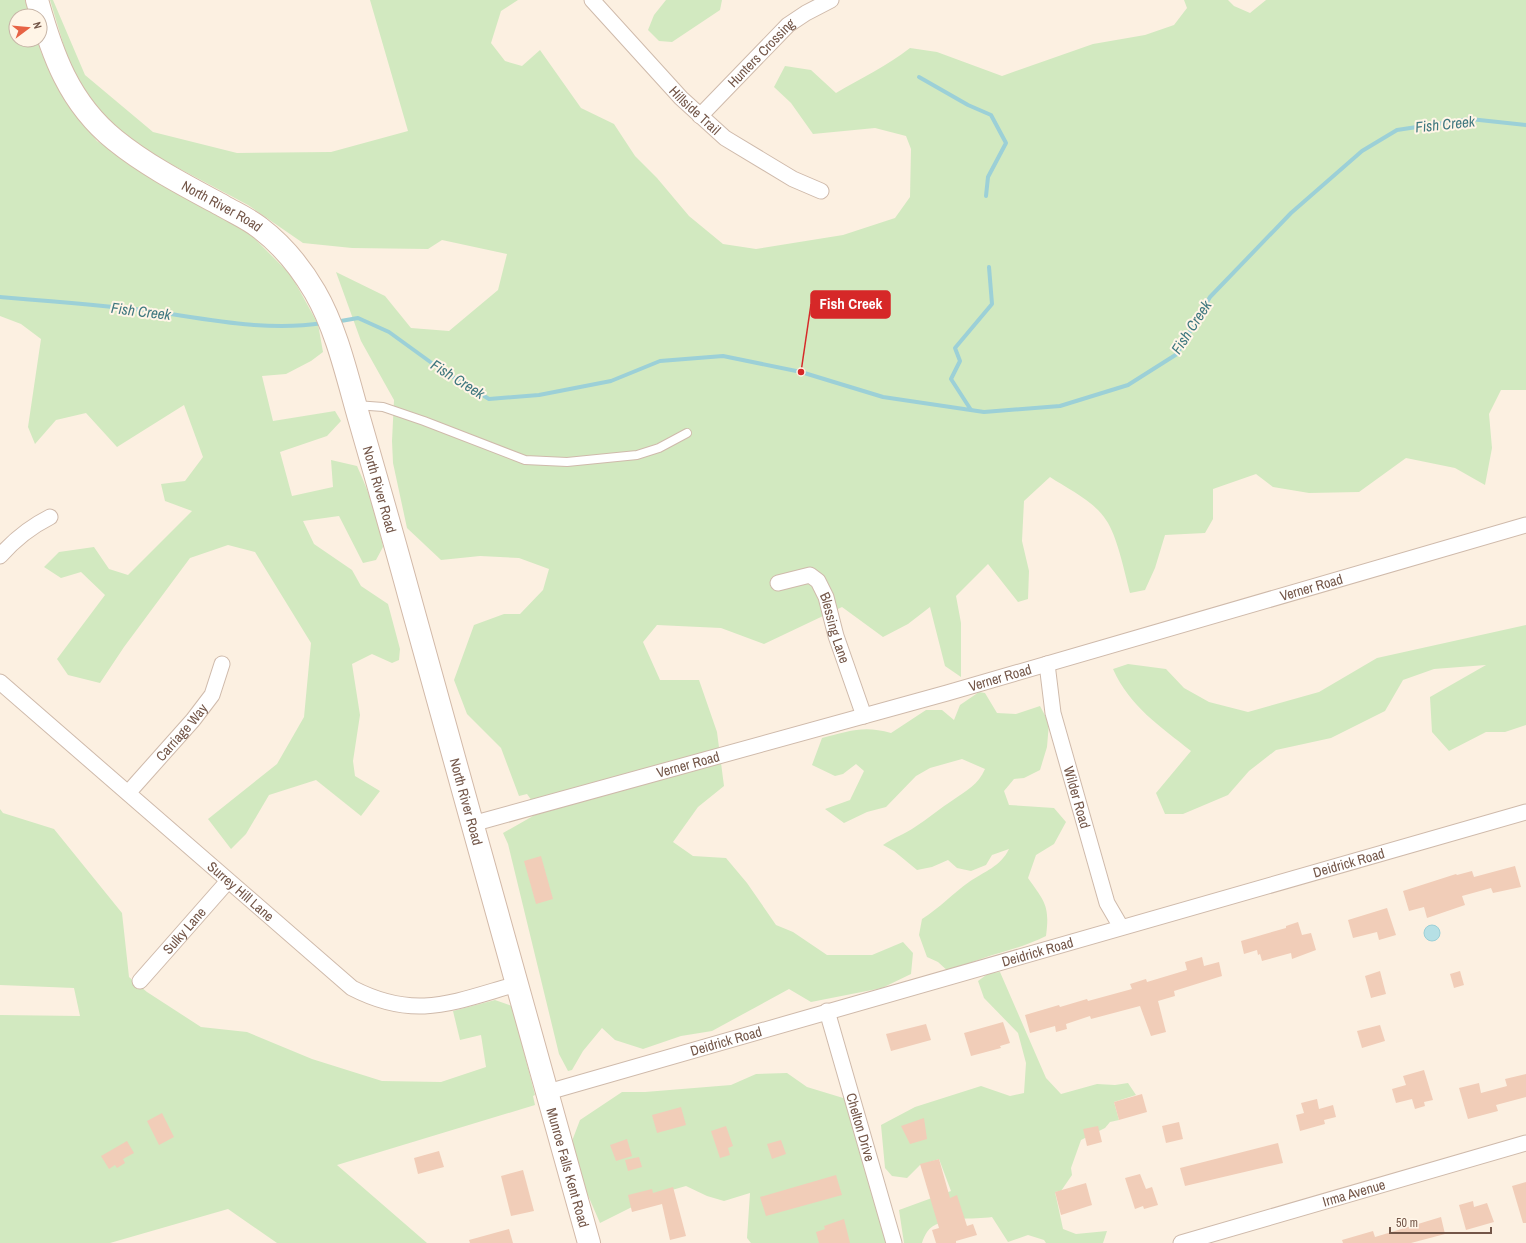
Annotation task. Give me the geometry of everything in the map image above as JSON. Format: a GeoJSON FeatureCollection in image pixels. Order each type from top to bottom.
{"type":"FeatureCollection","features":[{"type":"Feature","properties":{"kind":"street","name":"North River Road"},"geometry":{"type":"LineString","coordinates":[[37,0],[49,42],[60,69],[75,96],[99,125],[113,139],[140,158],[256,225],[276,241],[296,265],[314,291],[330,323],[355,405],[548,1092]]}},
{"type":"Feature","properties":{"kind":"street","name":"Hillside Trail"},"geometry":{"type":"LineString","coordinates":[[592,0],[681,98],[724,138],[754,158],[821,192]]}},
{"type":"Feature","properties":{"kind":"street","name":"Hunters Crossing"},"geometry":{"type":"LineString","coordinates":[[700,116],[788,25],[806,12],[831,0]]}},
{"type":"Feature","properties":{"kind":"street"},"geometry":{"type":"LineString","coordinates":[[0,556],[12,542],[32,526],[50,518]]}},
{"type":"Feature","properties":{"kind":"street","name":"Verner Road"},"geometry":{"type":"LineString","coordinates":[[472,824],[864,716],[1526,525]]}},
{"type":"Feature","properties":{"kind":"street","name":"Blessing Lane"},"geometry":{"type":"LineString","coordinates":[[778,583],[810,575],[818,581],[826,597],[836,636],[864,716]]}},
{"type":"Feature","properties":{"kind":"street","name":"Carriage Way"},"geometry":{"type":"LineString","coordinates":[[128,793],[193,720],[212,695],[222,664]]}},
{"type":"Feature","properties":{"kind":"street","name":"Wilder Road"},"geometry":{"type":"LineString","coordinates":[[1047,664],[1053,713],[1107,903],[1121,927]]}},
{"type":"Feature","properties":{"kind":"street","name":"Surrey Hill Lane"},"geometry":{"type":"LineString","coordinates":[[0,682],[339,980],[373,999],[404,1006],[427,1007],[449,1003],[517,984]]}},
{"type":"Feature","properties":{"kind":"street","name":"Deidrick Road"},"geometry":{"type":"LineString","coordinates":[[548,1092],[1526,812]]}},
{"type":"Feature","properties":{"kind":"street","name":"Sulky Lane"},"geometry":{"type":"LineString","coordinates":[[140,981],[228,881]]}},
{"type":"Feature","properties":{"kind":"street","name":"Chelton Drive"},"geometry":{"type":"LineString","coordinates":[[827,1011],[894,1243]]}},
{"type":"Feature","properties":{"kind":"street","name":"Munroe Falls Kent Road"},"geometry":{"type":"LineString","coordinates":[[548,1092],[589,1243]]}},
{"type":"Feature","properties":{"kind":"street","name":"Irma Avenue"},"geometry":{"type":"LineString","coordinates":[[1181,1243],[1526,1144]]}},
{"type":"Feature","properties":{"kind":"lane"},"geometry":{"type":"LineString","coordinates":[[355,405],[383,407],[424,421],[525,460],[538,462],[568,462],[637,455],[659,448],[687,433]]}},
{"type":"Feature","properties":{"kind":"green space"},"geometry":{"type":"Polygon","coordinates":[[[0,0],[25,0],[28,8],[8,8],[8,48],[40,48],[67,103],[97,141],[173,189],[246,230],[291,275],[318,324],[323,352],[311,361],[286,374],[262,376],[273,421],[335,411],[341,421],[327,436],[280,452],[292,496],[333,487],[331,460],[357,466],[379,526],[383,547],[376,560],[363,563],[339,516],[303,521],[314,544],[352,570],[361,586],[388,604],[400,649],[399,660],[392,663],[372,654],[352,664],[360,715],[353,761],[355,776],[380,791],[361,816],[316,780],[269,795],[246,834],[231,849],[208,819],[277,764],[304,717],[311,643],[255,552],[228,545],[190,558],[124,647],[100,683],[68,675],[57,659],[105,595],[81,572],[61,578],[44,567],[59,552],[94,547],[109,569],[128,575],[192,511],[165,501],[161,484],[185,481],[203,457],[184,405],[117,447],[86,413],[56,420],[35,444],[28,427],[41,339],[21,324],[0,316],[0,0]]]}},
{"type":"Feature","properties":{"kind":"green space"},"geometry":{"type":"Polygon","coordinates":[[[50,0],[53,0],[85,75],[153,132],[237,153],[331,152],[408,131],[370,0],[518,0],[501,11],[491,43],[505,61],[522,66],[540,50],[581,108],[614,124],[635,156],[657,178],[689,216],[723,244],[756,249],[843,235],[895,218],[910,197],[911,149],[906,136],[875,128],[813,134],[791,103],[774,87],[785,66],[811,70],[836,93],[883,66],[910,48],[937,52],[1002,76],[1093,44],[1145,35],[1174,25],[1187,8],[1184,0],[1228,0],[1234,6],[1250,13],[1266,0],[1526,0],[1526,390],[1501,390],[1489,414],[1492,448],[1485,485],[1455,468],[1406,458],[1359,492],[1309,493],[1273,487],[1256,474],[1213,489],[1213,519],[1205,533],[1165,535],[1155,568],[1145,590],[1130,593],[1114,535],[1106,520],[1088,501],[1050,477],[1024,501],[1022,541],[1029,571],[1028,599],[1018,602],[988,564],[956,596],[961,623],[961,677],[945,666],[930,607],[908,624],[883,637],[842,607],[764,644],[721,628],[657,625],[643,642],[660,680],[699,680],[717,732],[724,786],[698,807],[673,842],[693,856],[726,858],[747,883],[776,925],[793,932],[827,955],[872,955],[903,942],[913,953],[911,974],[882,988],[811,1002],[789,989],[712,1031],[681,1036],[643,1049],[615,1040],[602,1028],[583,1051],[572,1070],[568,1071],[559,1054],[508,844],[503,833],[540,812],[527,794],[519,796],[501,748],[467,714],[454,680],[474,625],[504,614],[520,614],[543,590],[549,569],[519,558],[480,556],[441,560],[407,528],[393,463],[392,441],[394,400],[361,341],[336,272],[385,296],[411,328],[449,331],[498,290],[507,254],[442,240],[428,249],[352,248],[303,243],[248,205],[148,152],[128,139],[88,104],[66,53],[50,0]]]}},
{"type":"Feature","properties":{"kind":"green space"},"geometry":{"type":"Polygon","coordinates":[[[666,0],[722,0],[720,10],[672,42],[659,41],[648,30],[654,15],[666,0]]]}},
{"type":"Feature","properties":{"kind":"green space"},"geometry":{"type":"Polygon","coordinates":[[[1526,625],[1526,725],[1505,732],[1486,732],[1449,751],[1432,732],[1430,697],[1486,665],[1434,669],[1403,680],[1385,711],[1331,738],[1276,750],[1249,771],[1228,795],[1183,814],[1165,814],[1156,793],[1191,751],[1157,724],[1137,705],[1120,682],[1113,669],[1128,664],[1166,669],[1184,688],[1209,702],[1248,712],[1319,692],[1377,658],[1526,625]]]}},
{"type":"Feature","properties":{"kind":"green space"},"geometry":{"type":"Polygon","coordinates":[[[979,692],[985,693],[997,713],[1016,714],[1040,706],[1049,723],[1047,747],[1040,770],[1024,778],[1014,779],[1004,791],[1009,805],[1054,808],[1066,822],[1054,844],[1036,855],[1028,878],[1039,893],[1047,911],[1046,936],[1022,946],[973,962],[950,973],[938,962],[927,957],[919,935],[922,919],[969,882],[997,864],[1009,849],[992,855],[986,865],[971,871],[957,868],[948,860],[932,867],[917,870],[894,851],[883,845],[920,824],[967,790],[979,779],[985,769],[962,759],[930,768],[916,776],[886,807],[867,812],[844,823],[825,809],[850,800],[864,771],[856,764],[843,774],[835,776],[812,765],[822,738],[864,729],[873,729],[891,733],[926,710],[942,710],[954,720],[960,705],[979,692]]]}},
{"type":"Feature","properties":{"kind":"green space"},"geometry":{"type":"Polygon","coordinates":[[[0,809],[3,813],[54,829],[122,913],[129,977],[147,992],[201,1027],[247,1032],[312,1059],[382,1081],[441,1082],[486,1067],[481,1035],[460,1040],[453,1011],[495,1000],[512,1006],[535,1095],[533,1096],[535,1105],[337,1165],[427,1243],[277,1243],[228,1209],[110,1243],[0,1243],[0,1015],[80,1016],[74,988],[0,985],[0,809]]]}},
{"type":"Feature","properties":{"kind":"green space"},"geometry":{"type":"Polygon","coordinates":[[[1000,972],[1046,1078],[1061,1094],[1097,1084],[1115,1085],[1128,1083],[1136,1095],[1114,1102],[1119,1120],[1110,1122],[1105,1128],[1081,1140],[1071,1168],[1072,1175],[1061,1191],[1055,1192],[1063,1229],[1076,1234],[1107,1231],[1103,1243],[1046,1243],[1044,1240],[1028,1235],[1008,1242],[992,1217],[958,1219],[940,1223],[927,1232],[922,1243],[904,1243],[899,1210],[951,1191],[939,1159],[920,1165],[907,1178],[892,1176],[885,1168],[881,1125],[915,1107],[981,1086],[1010,1096],[1024,1093],[1026,1063],[1018,1033],[984,998],[978,981],[989,973],[1000,972]]]}},
{"type":"Feature","properties":{"kind":"green space"},"geometry":{"type":"Polygon","coordinates":[[[787,1073],[807,1087],[853,1101],[894,1243],[751,1243],[747,1238],[750,1193],[724,1201],[707,1196],[686,1186],[658,1194],[600,1223],[583,1184],[572,1141],[580,1120],[622,1092],[645,1092],[731,1085],[756,1074],[787,1073]]]}},
{"type":"Feature","properties":{"kind":"water"},"geometry":{"type":"Polygon","coordinates":[[[1432,925],[1439,930],[1440,933],[1435,940],[1432,941],[1425,936],[1424,933],[1429,926],[1432,925]]]}},
{"type":"Feature","properties":{"kind":"building"},"geometry":{"type":"Polygon","coordinates":[[[541,856],[553,899],[536,904],[524,861],[541,856]]]}},
{"type":"Feature","properties":{"kind":"building"},"geometry":{"type":"Polygon","coordinates":[[[1515,866],[1521,887],[1493,893],[1491,888],[1462,896],[1465,905],[1427,918],[1424,907],[1409,911],[1403,891],[1456,874],[1472,871],[1474,877],[1515,866]]]}},
{"type":"Feature","properties":{"kind":"building"},"geometry":{"type":"Polygon","coordinates":[[[1387,908],[1396,935],[1379,940],[1377,932],[1353,938],[1348,920],[1387,908]]]}},
{"type":"Feature","properties":{"kind":"building"},"geometry":{"type":"Polygon","coordinates":[[[1298,922],[1302,935],[1311,933],[1316,950],[1292,959],[1291,953],[1262,961],[1257,950],[1244,954],[1241,941],[1286,928],[1286,926],[1298,922]]]}},
{"type":"Feature","properties":{"kind":"building"},"geometry":{"type":"Polygon","coordinates":[[[1202,957],[1204,966],[1219,962],[1222,976],[1174,991],[1175,996],[1158,1001],[1166,1032],[1151,1036],[1140,1006],[1091,1019],[1090,1016],[1066,1024],[1067,1029],[1056,1032],[1055,1026],[1030,1033],[1025,1015],[1059,1005],[1060,1007],[1087,999],[1088,1001],[1132,989],[1130,984],[1146,979],[1147,982],[1187,970],[1185,962],[1202,957]]]}},
{"type":"Feature","properties":{"kind":"building"},"geometry":{"type":"Polygon","coordinates":[[[1380,971],[1386,994],[1371,998],[1365,976],[1380,971]]]}},
{"type":"Feature","properties":{"kind":"building"},"geometry":{"type":"Polygon","coordinates":[[[1460,971],[1464,985],[1454,988],[1450,974],[1460,971]]]}},
{"type":"Feature","properties":{"kind":"building"},"geometry":{"type":"Polygon","coordinates":[[[1003,1022],[1010,1043],[1000,1046],[1001,1048],[971,1056],[964,1033],[1003,1022]]]}},
{"type":"Feature","properties":{"kind":"building"},"geometry":{"type":"Polygon","coordinates":[[[926,1024],[931,1040],[891,1051],[886,1034],[926,1024]]]}},
{"type":"Feature","properties":{"kind":"building"},"geometry":{"type":"Polygon","coordinates":[[[1380,1025],[1385,1041],[1362,1048],[1357,1031],[1380,1025]]]}},
{"type":"Feature","properties":{"kind":"building"},"geometry":{"type":"Polygon","coordinates":[[[1424,1070],[1433,1100],[1424,1102],[1425,1106],[1415,1109],[1412,1099],[1396,1103],[1392,1089],[1406,1085],[1403,1076],[1424,1070]]]}},
{"type":"Feature","properties":{"kind":"building"},"geometry":{"type":"Polygon","coordinates":[[[1526,1074],[1526,1097],[1496,1105],[1498,1111],[1468,1119],[1459,1088],[1479,1083],[1481,1093],[1507,1086],[1505,1079],[1526,1074]]]}},
{"type":"Feature","properties":{"kind":"building"},"geometry":{"type":"Polygon","coordinates":[[[1142,1094],[1147,1112],[1119,1120],[1114,1102],[1142,1094]]]}},
{"type":"Feature","properties":{"kind":"building"},"geometry":{"type":"Polygon","coordinates":[[[1317,1099],[1319,1109],[1333,1105],[1336,1117],[1324,1120],[1325,1124],[1300,1131],[1296,1115],[1304,1113],[1301,1103],[1317,1099]]]}},
{"type":"Feature","properties":{"kind":"building"},"geometry":{"type":"Polygon","coordinates":[[[681,1107],[686,1125],[657,1133],[652,1115],[681,1107]]]}},
{"type":"Feature","properties":{"kind":"building"},"geometry":{"type":"Polygon","coordinates":[[[162,1113],[174,1137],[159,1145],[147,1121],[162,1113]]]}},
{"type":"Feature","properties":{"kind":"building"},"geometry":{"type":"Polygon","coordinates":[[[924,1118],[927,1139],[910,1144],[901,1126],[924,1118]]]}},
{"type":"Feature","properties":{"kind":"building"},"geometry":{"type":"Polygon","coordinates":[[[1179,1122],[1183,1139],[1166,1143],[1162,1126],[1179,1122]]]}},
{"type":"Feature","properties":{"kind":"building"},"geometry":{"type":"Polygon","coordinates":[[[726,1126],[733,1146],[728,1148],[730,1155],[720,1158],[711,1131],[726,1126]]]}},
{"type":"Feature","properties":{"kind":"building"},"geometry":{"type":"Polygon","coordinates":[[[1098,1126],[1102,1142],[1087,1146],[1083,1129],[1098,1126]]]}},
{"type":"Feature","properties":{"kind":"building"},"geometry":{"type":"Polygon","coordinates":[[[627,1139],[632,1156],[616,1161],[610,1145],[627,1139]]]}},
{"type":"Feature","properties":{"kind":"building"},"geometry":{"type":"Polygon","coordinates":[[[781,1140],[786,1154],[772,1159],[767,1144],[781,1140]]]}},
{"type":"Feature","properties":{"kind":"building"},"geometry":{"type":"Polygon","coordinates":[[[127,1141],[134,1153],[123,1159],[125,1163],[117,1168],[115,1165],[109,1169],[101,1156],[127,1141]]]}},
{"type":"Feature","properties":{"kind":"building"},"geometry":{"type":"Polygon","coordinates":[[[1278,1143],[1283,1163],[1185,1186],[1180,1168],[1278,1143]]]}},
{"type":"Feature","properties":{"kind":"building"},"geometry":{"type":"Polygon","coordinates":[[[439,1151],[444,1167],[418,1174],[414,1158],[439,1151]]]}},
{"type":"Feature","properties":{"kind":"building"},"geometry":{"type":"Polygon","coordinates":[[[639,1157],[642,1167],[628,1171],[625,1160],[639,1157]]]}},
{"type":"Feature","properties":{"kind":"building"},"geometry":{"type":"Polygon","coordinates":[[[939,1159],[950,1198],[957,1195],[967,1226],[973,1224],[977,1235],[956,1241],[956,1243],[936,1243],[932,1230],[939,1228],[920,1164],[939,1159]]]}},
{"type":"Feature","properties":{"kind":"building"},"geometry":{"type":"Polygon","coordinates":[[[523,1170],[534,1211],[511,1216],[501,1176],[523,1170]]]}},
{"type":"Feature","properties":{"kind":"building"},"geometry":{"type":"Polygon","coordinates":[[[1140,1174],[1146,1189],[1152,1187],[1158,1205],[1144,1209],[1143,1206],[1135,1209],[1125,1178],[1140,1174]]]}},
{"type":"Feature","properties":{"kind":"building"},"geometry":{"type":"Polygon","coordinates":[[[836,1175],[842,1195],[766,1216],[760,1197],[836,1175]]]}},
{"type":"Feature","properties":{"kind":"building"},"geometry":{"type":"Polygon","coordinates":[[[1526,1182],[1526,1223],[1523,1223],[1512,1186],[1526,1182]]]}},
{"type":"Feature","properties":{"kind":"building"},"geometry":{"type":"Polygon","coordinates":[[[1086,1183],[1092,1205],[1061,1215],[1055,1192],[1086,1183]]]}},
{"type":"Feature","properties":{"kind":"building"},"geometry":{"type":"Polygon","coordinates":[[[673,1187],[686,1236],[670,1240],[662,1204],[632,1212],[628,1195],[652,1189],[653,1193],[673,1187]]]}},
{"type":"Feature","properties":{"kind":"building"},"geometry":{"type":"Polygon","coordinates":[[[1473,1201],[1474,1207],[1487,1203],[1494,1222],[1466,1230],[1459,1205],[1473,1201]]]}},
{"type":"Feature","properties":{"kind":"building"},"geometry":{"type":"Polygon","coordinates":[[[1441,1217],[1445,1234],[1411,1243],[1343,1243],[1342,1240],[1373,1231],[1375,1237],[1441,1217]]]}},
{"type":"Feature","properties":{"kind":"building"},"geometry":{"type":"Polygon","coordinates":[[[844,1219],[850,1243],[819,1243],[816,1232],[825,1229],[824,1226],[844,1219]]]}},
{"type":"Feature","properties":{"kind":"building"},"geometry":{"type":"Polygon","coordinates":[[[509,1229],[513,1243],[470,1243],[469,1240],[509,1229]]]}},
{"type":"Feature","properties":{"kind":"waterway"},"geometry":{"type":"LineString","coordinates":[[919,77],[968,105],[991,115],[1006,143],[988,177],[986,196]]}},
{"type":"Feature","properties":{"kind":"waterway","name":"Fish Creek"},"geometry":{"type":"LineString","coordinates":[[335,322],[358,318],[389,332],[440,369],[489,399],[539,395],[611,381],[660,361],[723,356],[801,372],[883,397],[984,412],[1060,406],[1128,385],[1177,354],[1210,297],[1291,213],[1362,151],[1397,130],[1470,119],[1526,125]]}},
{"type":"Feature","properties":{"kind":"waterway"},"geometry":{"type":"LineString","coordinates":[[971,410],[951,379],[960,361],[955,348],[992,304],[989,267]]}},
{"type":"Feature","properties":{"kind":"waterway","name":"Fish Creek"},"geometry":{"type":"LineString","coordinates":[[0,297],[151,311],[215,321],[258,325],[280,326],[323,323]]}},
{"type":"Feature","properties":{"kind":"place","name":"Fish Creek"},"geometry":{"type":"Point","coordinates":[801,372]}}]}
